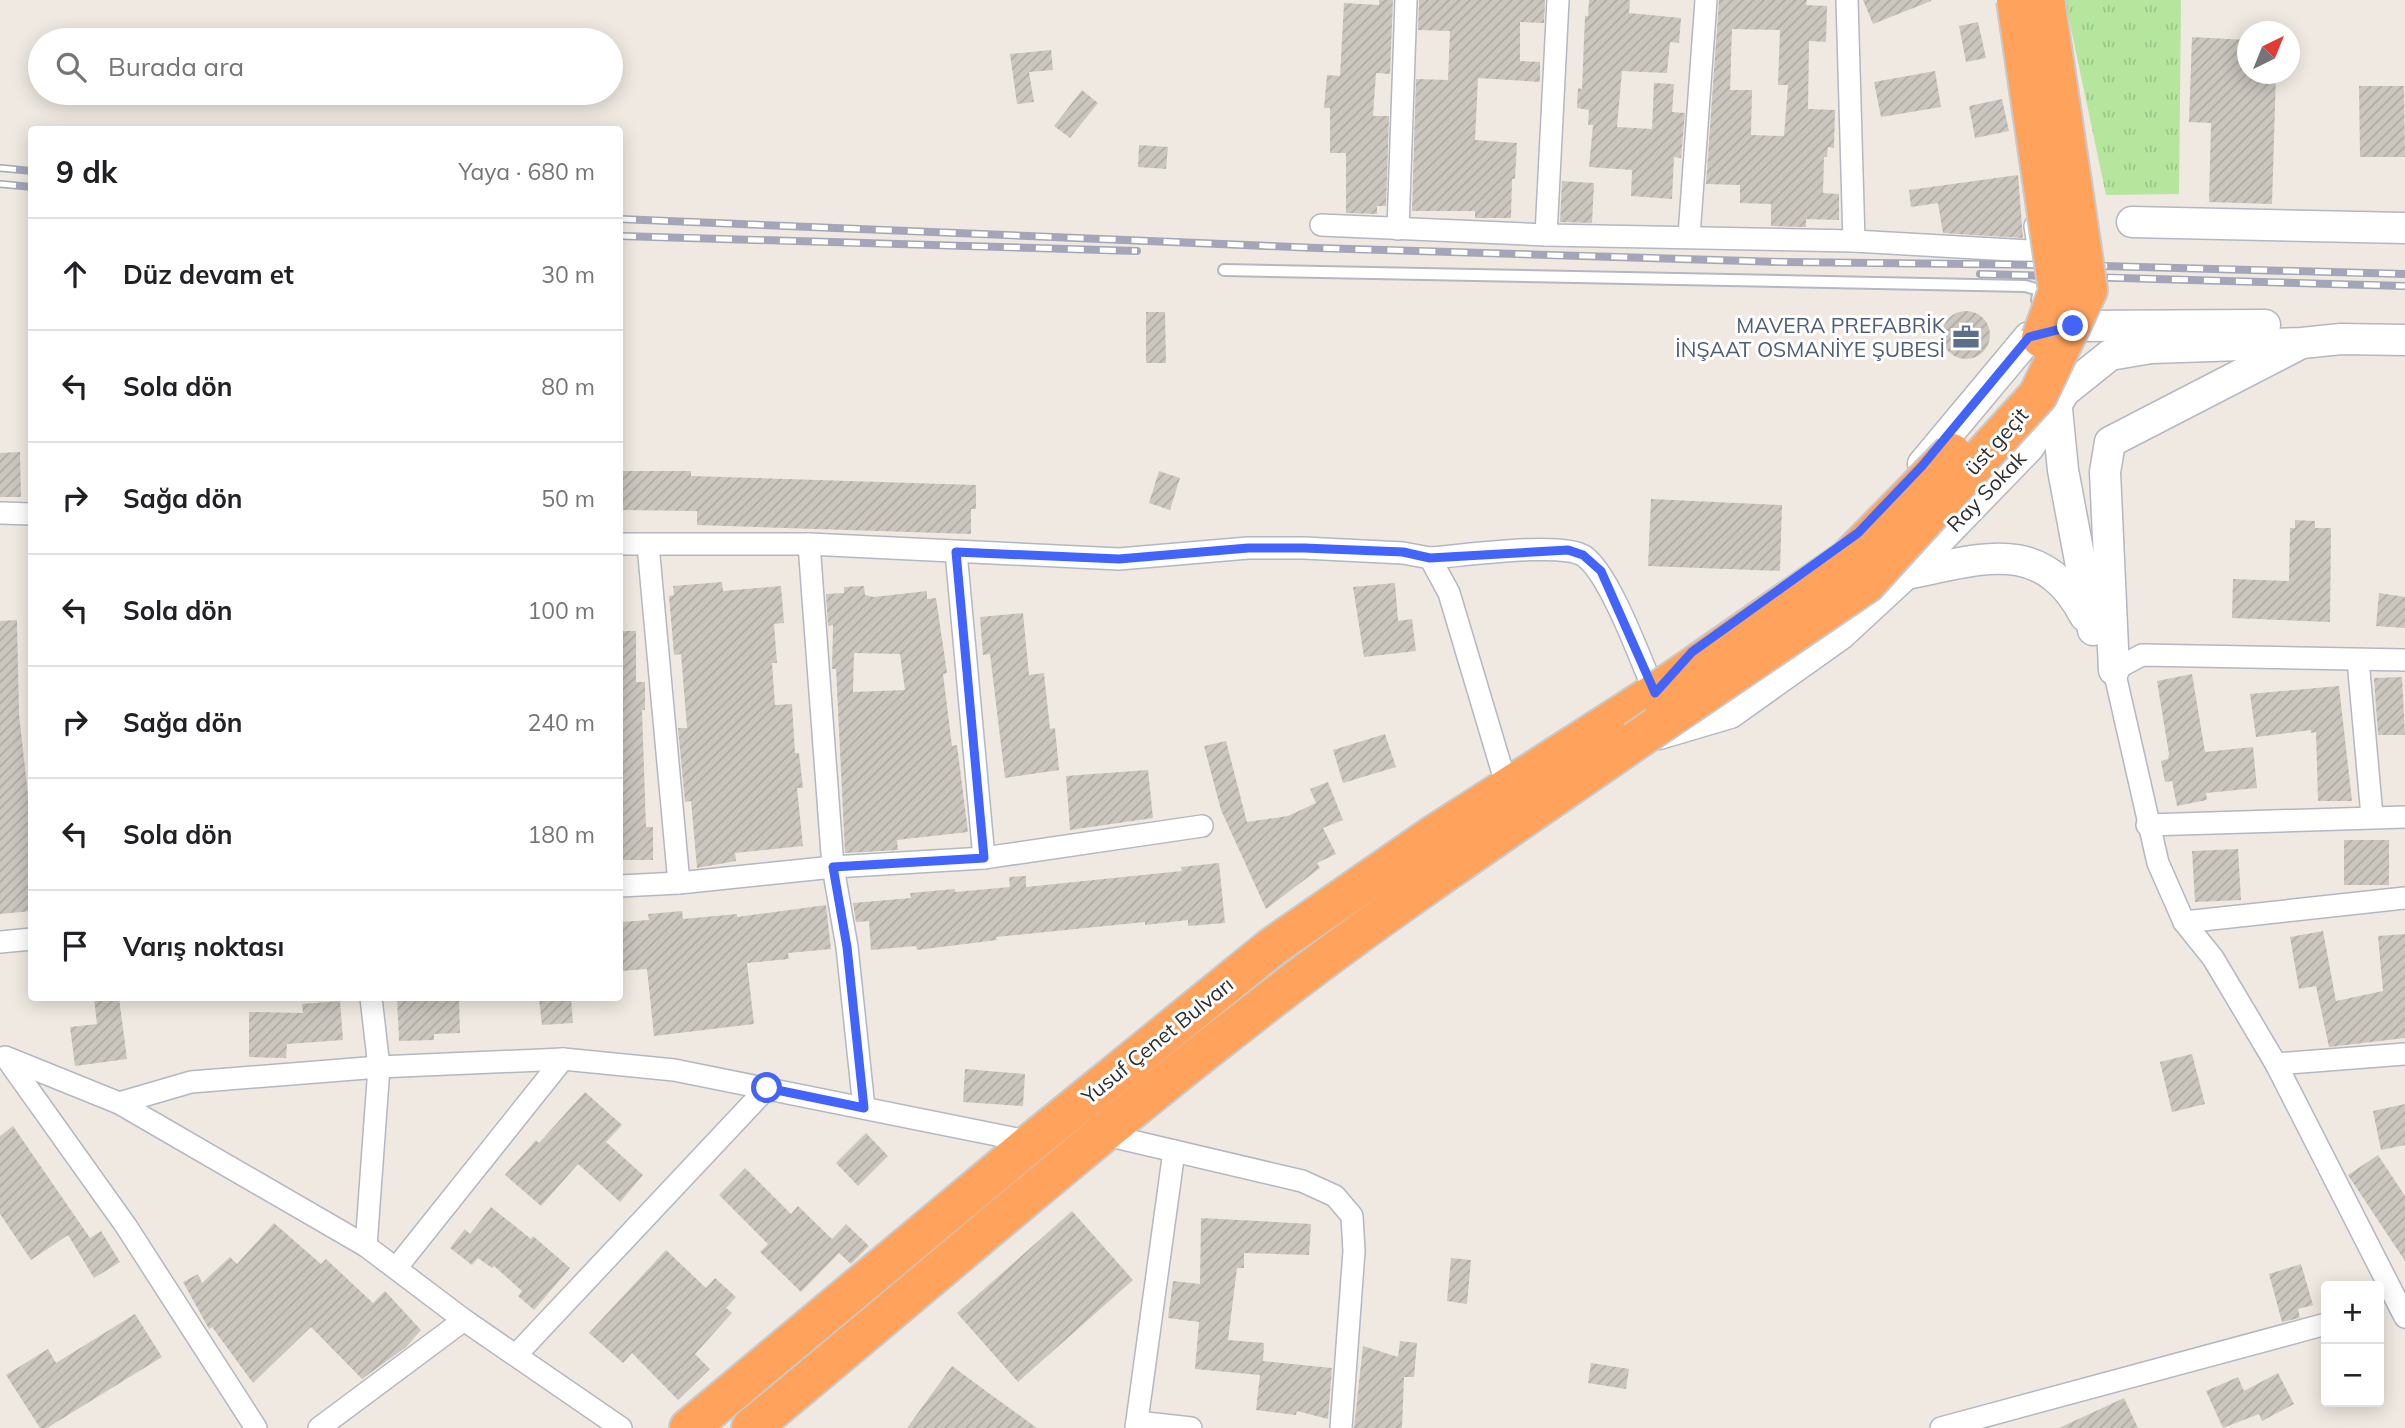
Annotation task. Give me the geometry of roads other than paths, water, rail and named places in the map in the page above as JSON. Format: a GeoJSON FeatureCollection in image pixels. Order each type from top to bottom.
{"type":"FeatureCollection","features":[{"type":"Feature","properties":{"kind":"highway","name":"Yusuf Çenet Bulvarı"},"geometry":{"type":"LineString","coordinates":[[689,1428],[1032,1142],[1272,947],[1377,873],[1655,693],[1847,560],[2027,376],[2058,291],[2015,0]]}},
{"type":"Feature","properties":{"kind":"highway","name":"üst geçit"},"geometry":{"type":"LineString","coordinates":[[1635,741],[1866,584],[2038,394],[2088,290],[2045,0]]}},
{"type":"Feature","properties":{"kind":"highway","name":"Yusuf Çenet Bulvarı"},"geometry":{"type":"LineString","coordinates":[[751,1428],[1101,1135],[1330,954],[1635,741]]}},
{"type":"Feature","properties":{"kind":"street"},"geometry":{"type":"LineString","coordinates":[[1398,229],[1406,0]]}},
{"type":"Feature","properties":{"kind":"street"},"geometry":{"type":"LineString","coordinates":[[1546,235],[1558,0]]}},
{"type":"Feature","properties":{"kind":"street"},"geometry":{"type":"LineString","coordinates":[[1689,236],[1706,0]]}},
{"type":"Feature","properties":{"kind":"street"},"geometry":{"type":"LineString","coordinates":[[1847,0],[1854,241]]}},
{"type":"Feature","properties":{"kind":"street"},"geometry":{"type":"LineString","coordinates":[[1321,225],[1546,235],[1854,241],[2029,251],[2038,246],[2001,0]]}},
{"type":"Feature","properties":{"kind":"street"},"geometry":{"type":"LineString","coordinates":[[2132,222],[2405,228]]}},
{"type":"Feature","properties":{"kind":"street"},"geometry":{"type":"LineString","coordinates":[[623,544],[809,544],[1119,559],[1248,548],[1403,552],[1430,558],[1568,550],[1583,555],[1601,571],[1655,693],[1692,652],[1858,533],[1922,466],[2036,327],[2405,326]]}},
{"type":"Feature","properties":{"kind":"street"},"geometry":{"type":"LineString","coordinates":[[2036,327],[2056,405],[2063,470],[2093,630]]}},
{"type":"Feature","properties":{"kind":"street","name":"Ray Sokak"},"geometry":{"type":"LineString","coordinates":[[1635,741],[1730,713],[1841,634],[1906,574],[2029,447],[2065,391],[2110,355],[2151,348],[2302,343],[2341,339],[2405,340]]}},
{"type":"Feature","properties":{"kind":"street"},"geometry":{"type":"LineString","coordinates":[[2302,343],[2110,442],[2105,472],[2114,670],[2147,825],[2158,863],[2183,922],[2213,958],[2276,1064],[2394,1311]]}},
{"type":"Feature","properties":{"kind":"street"},"geometry":{"type":"LineString","coordinates":[[0,513],[28,514]]}},
{"type":"Feature","properties":{"kind":"street"},"geometry":{"type":"LineString","coordinates":[[809,544],[833,867],[847,947],[864,1108]]}},
{"type":"Feature","properties":{"kind":"street"},"geometry":{"type":"LineString","coordinates":[[649,545],[679,883]]}},
{"type":"Feature","properties":{"kind":"street"},"geometry":{"type":"LineString","coordinates":[[956,552],[984,858]]}},
{"type":"Feature","properties":{"kind":"street"},"geometry":{"type":"LineString","coordinates":[[1430,558],[1449,593],[1507,787]]}},
{"type":"Feature","properties":{"kind":"street"},"geometry":{"type":"LineString","coordinates":[[1906,574],[1977,561],[2017,558],[2047,569],[2073,591],[2114,670]]}},
{"type":"Feature","properties":{"kind":"street"},"geometry":{"type":"LineString","coordinates":[[2114,670],[2142,655],[2405,660]]}},
{"type":"Feature","properties":{"kind":"street"},"geometry":{"type":"LineString","coordinates":[[2358,660],[2372,816]]}},
{"type":"Feature","properties":{"kind":"street"},"geometry":{"type":"LineString","coordinates":[[2147,825],[2405,817]]}},
{"type":"Feature","properties":{"kind":"street"},"geometry":{"type":"LineString","coordinates":[[623,886],[679,883],[833,867],[984,858],[1202,826]]}},
{"type":"Feature","properties":{"kind":"street"},"geometry":{"type":"LineString","coordinates":[[2183,922],[2405,898]]}},
{"type":"Feature","properties":{"kind":"street"},"geometry":{"type":"LineString","coordinates":[[0,942],[28,939]]}},
{"type":"Feature","properties":{"kind":"street"},"geometry":{"type":"LineString","coordinates":[[366,1246],[379,1067],[371,1001]]}},
{"type":"Feature","properties":{"kind":"street"},"geometry":{"type":"LineString","coordinates":[[2276,1064],[2405,1054]]}},
{"type":"Feature","properties":{"kind":"street"},"geometry":{"type":"LineString","coordinates":[[119,1104],[191,1082],[379,1067],[563,1059],[674,1070],[1032,1142]]}},
{"type":"Feature","properties":{"kind":"street"},"geometry":{"type":"LineString","coordinates":[[397,1267],[563,1059]]}},
{"type":"Feature","properties":{"kind":"street"},"geometry":{"type":"LineString","coordinates":[[5,1063],[119,1104],[366,1246],[464,1320],[621,1428]]}},
{"type":"Feature","properties":{"kind":"street"},"geometry":{"type":"LineString","coordinates":[[5,1063],[126,1226],[256,1428]]}},
{"type":"Feature","properties":{"kind":"street"},"geometry":{"type":"LineString","coordinates":[[516,1355],[767,1088]]}},
{"type":"Feature","properties":{"kind":"street"},"geometry":{"type":"LineString","coordinates":[[1101,1135],[1301,1181],[1335,1196],[1352,1216],[1354,1251],[1341,1428]]}},
{"type":"Feature","properties":{"kind":"street"},"geometry":{"type":"LineString","coordinates":[[1174,1152],[1136,1425],[1191,1428]]}},
{"type":"Feature","properties":{"kind":"street"},"geometry":{"type":"LineString","coordinates":[[319,1428],[464,1320]]}},
{"type":"Feature","properties":{"kind":"street"},"geometry":{"type":"LineString","coordinates":[[1941,1428],[2321,1325]]}},
{"type":"Feature","properties":{"kind":"lane"},"geometry":{"type":"LineString","coordinates":[[1224,270],[2025,286],[2039,290],[2036,327]]}},
{"type":"Feature","properties":{"kind":"railway"},"geometry":{"type":"LineString","coordinates":[[0,168],[28,171]]}},
{"type":"Feature","properties":{"kind":"railway"},"geometry":{"type":"LineString","coordinates":[[0,184],[28,187]]}},
{"type":"Feature","properties":{"kind":"railway"},"geometry":{"type":"LineString","coordinates":[[623,219],[1317,248],[1784,262],[2066,265],[2405,274]]}},
{"type":"Feature","properties":{"kind":"railway"},"geometry":{"type":"LineString","coordinates":[[623,236],[1137,251]]}},
{"type":"Feature","properties":{"kind":"railway"},"geometry":{"type":"LineString","coordinates":[[1980,274],[2405,286]]}},
{"type":"Feature","properties":{"kind":"place","name":"MAVERA PREFABRİK İNŞAAT OSMANİYE ŞUBESİ"},"geometry":{"type":"Point","coordinates":[1966,337]}}]}
